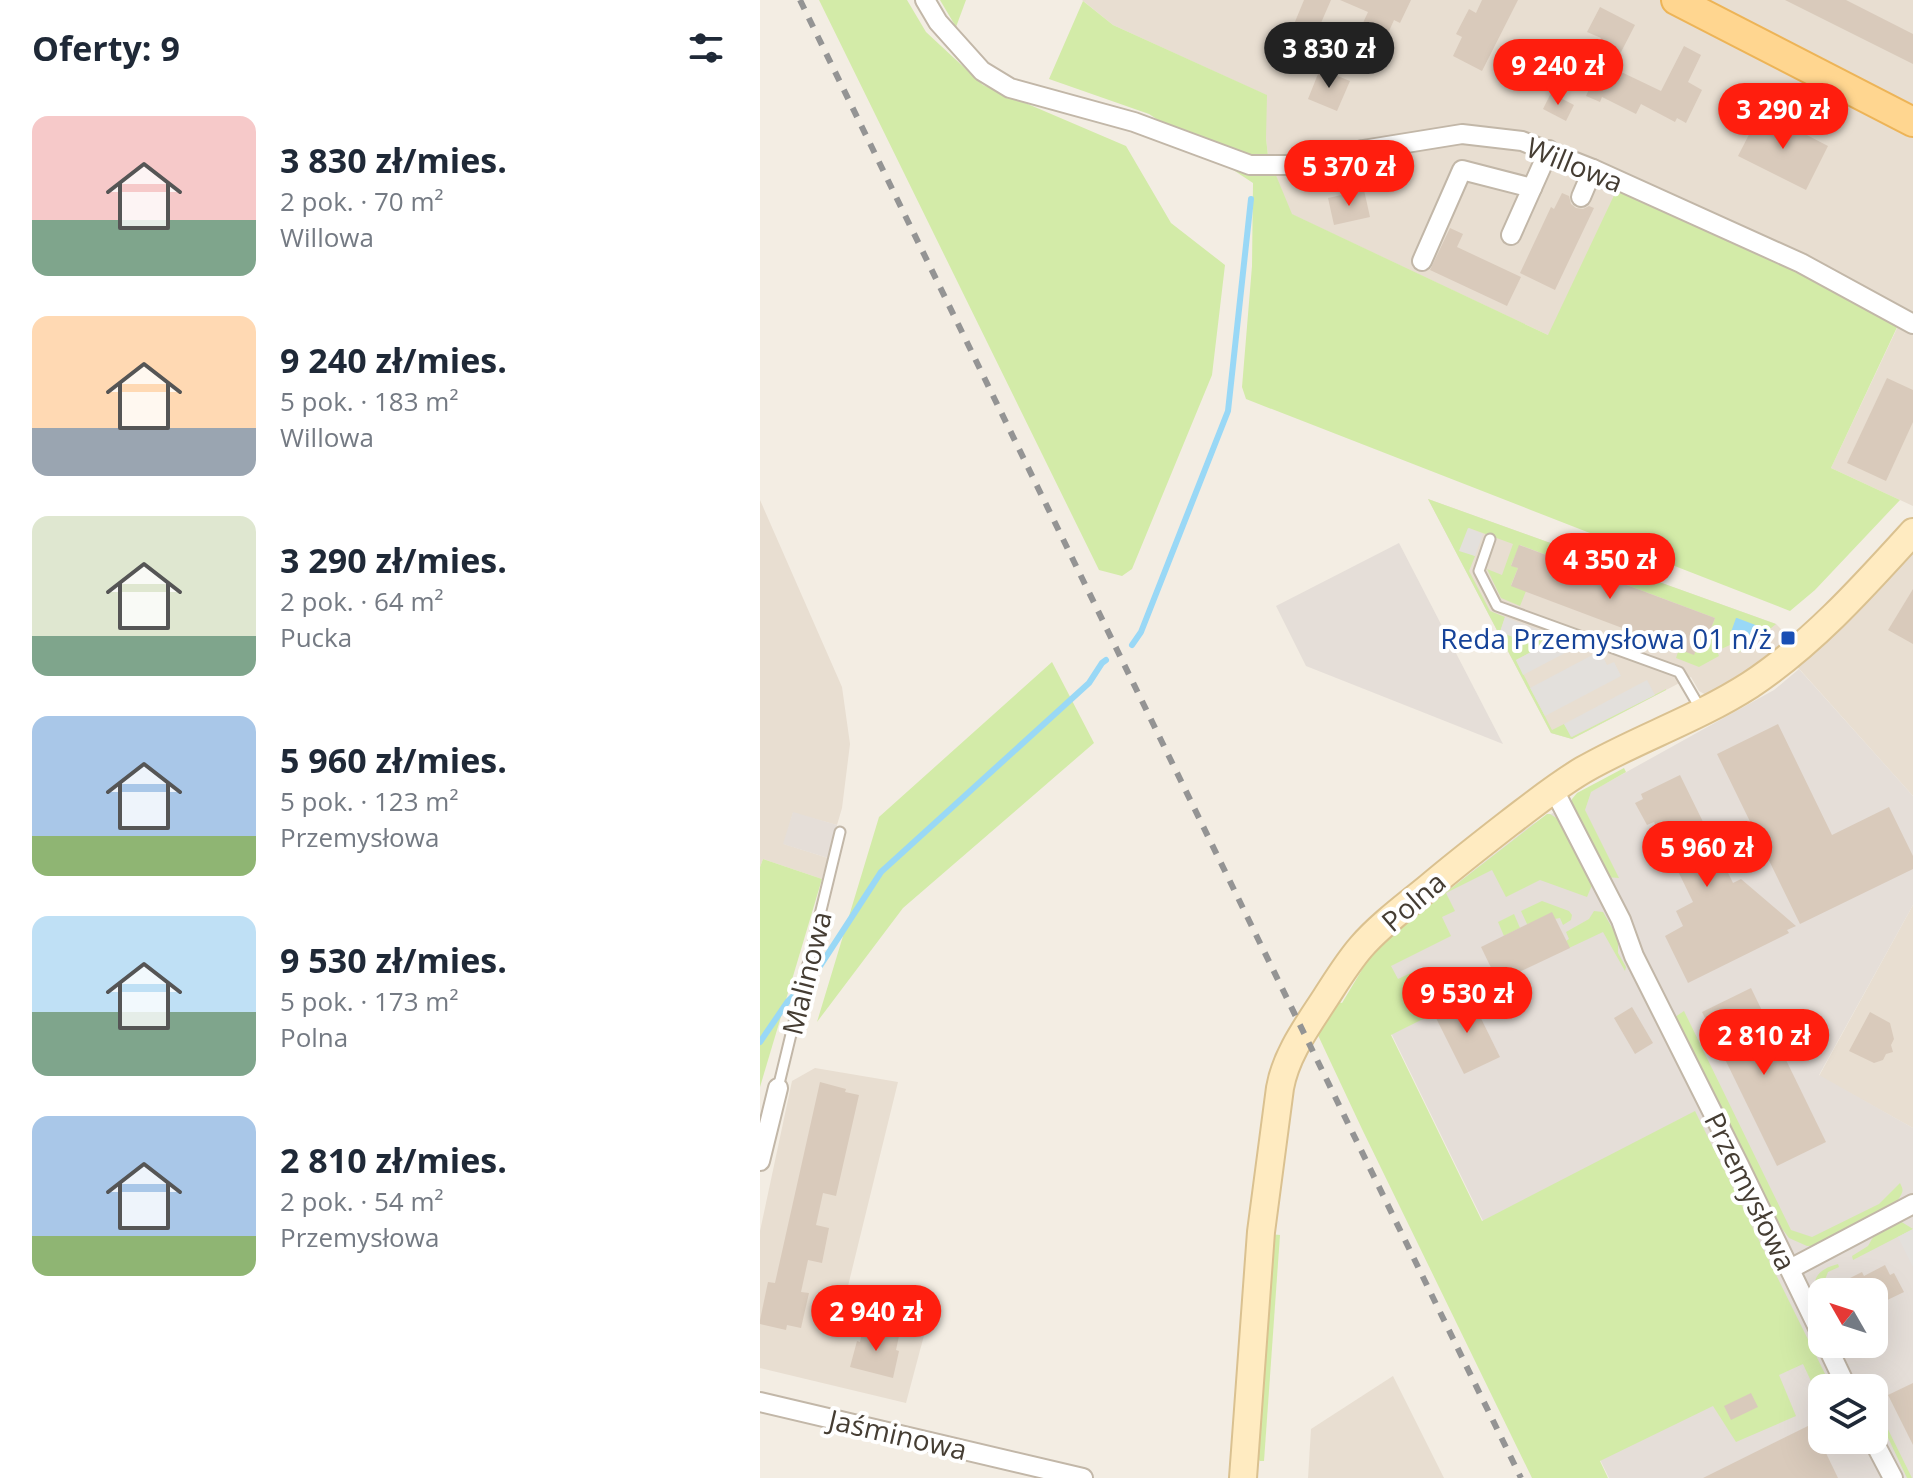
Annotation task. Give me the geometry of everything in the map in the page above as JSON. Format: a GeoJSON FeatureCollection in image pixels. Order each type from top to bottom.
{"type":"FeatureCollection","features":[{"type":"Feature","properties":{"kind":"main road"},"geometry":{"type":"LineString","coordinates":[[1676,0],[1913,122]]}},
{"type":"Feature","properties":{"kind":"street","name":"Willowa"},"geometry":{"type":"LineString","coordinates":[[925,0],[938,22],[982,71],[1010,88],[1134,122],[1250,165],[1305,165],[1363,150],[1462,134],[1522,141],[1593,169],[1801,263],[1913,324]]}},
{"type":"Feature","properties":{"kind":"street"},"geometry":{"type":"LineString","coordinates":[[1511,235],[1549,150]]}},
{"type":"Feature","properties":{"kind":"street"},"geometry":{"type":"LineString","coordinates":[[1581,197],[1593,169]]}},
{"type":"Feature","properties":{"kind":"street"},"geometry":{"type":"LineString","coordinates":[[1422,261],[1462,170],[1532,188]]}},
{"type":"Feature","properties":{"kind":"street","name":"Polna"},"geometry":{"type":"LineString","coordinates":[[1243,1478],[1261,1232],[1283,1072],[1304,1032],[1361,947],[1460,861],[1553,788],[1748,686],[1796,652],[1871,579],[1913,532]]}},
{"type":"Feature","properties":{"kind":"street","name":"Przemysłowa"},"geometry":{"type":"LineString","coordinates":[[1553,788],[1621,920],[1634,956],[1808,1307]]}},
{"type":"Feature","properties":{"kind":"street","name":"Malinowa"},"geometry":{"type":"LineString","coordinates":[[760,1161],[778,1088]]}},
{"type":"Feature","properties":{"kind":"street"},"geometry":{"type":"LineString","coordinates":[[1790,1269],[1913,1204]]}},
{"type":"Feature","properties":{"kind":"street","name":"Jaśminowa"},"geometry":{"type":"LineString","coordinates":[[760,1402],[1083,1478]]}},
{"type":"Feature","properties":{"kind":"street"},"geometry":{"type":"LineString","coordinates":[[1880,1454],[1893,1478]]}},
{"type":"Feature","properties":{"kind":"lane"},"geometry":{"type":"LineString","coordinates":[[1490,539],[1479,571],[1497,606],[1679,672],[1701,711]]}},
{"type":"Feature","properties":{"kind":"lane","name":"Malinowa"},"geometry":{"type":"LineString","coordinates":[[778,1088],[840,832]]}},
{"type":"Feature","properties":{"kind":"shaded area"},"geometry":{"type":"Polygon","coordinates":[[[1082,0],[1913,0],[1913,506],[1831,468],[1899,324],[1548,335],[1291,214],[1268,156],[1266,95],[1113,25],[1082,0]]]}},
{"type":"Feature","properties":{"kind":"shaded area"},"geometry":{"type":"Polygon","coordinates":[[[1428,499],[1776,624],[1793,641],[1713,695],[1699,691],[1691,677],[1572,739],[1551,733],[1428,499]]]}},
{"type":"Feature","properties":{"kind":"shaded area"},"geometry":{"type":"Polygon","coordinates":[[[760,500],[842,687],[850,744],[837,825],[793,813],[784,844],[828,858],[822,879],[763,859],[760,867],[760,500]]]}},
{"type":"Feature","properties":{"kind":"shaded area"},"geometry":{"type":"Polygon","coordinates":[[[1468,528],[1483,534],[1475,556],[1459,551],[1468,528]]]}},
{"type":"Feature","properties":{"kind":"shaded area"},"geometry":{"type":"Polygon","coordinates":[[[1399,543],[1503,744],[1306,666],[1276,606],[1399,543]]]}},
{"type":"Feature","properties":{"kind":"shaded area"},"geometry":{"type":"Polygon","coordinates":[[[1913,544],[1913,796],[1794,663],[1913,544]]]}},
{"type":"Feature","properties":{"kind":"shaded area"},"geometry":{"type":"Polygon","coordinates":[[[1505,617],[1542,631],[1536,646],[1500,632],[1505,617]]]}},
{"type":"Feature","properties":{"kind":"shaded area"},"geometry":{"type":"Polygon","coordinates":[[[1558,638],[1565,653],[1523,675],[1516,660],[1558,638]]]}},
{"type":"Feature","properties":{"kind":"shaded area"},"geometry":{"type":"Polygon","coordinates":[[[1598,652],[1607,665],[1614,662],[1621,676],[1545,716],[1530,688],[1598,652]]]}},
{"type":"Feature","properties":{"kind":"shaded area"},"geometry":{"type":"Polygon","coordinates":[[[1799,669],[1913,796],[1913,905],[1819,1075],[1913,1128],[1913,1478],[1609,1478],[1368,986],[1409,921],[1531,825],[1774,690],[1799,669]]]}},
{"type":"Feature","properties":{"kind":"shaded area"},"geometry":{"type":"Polygon","coordinates":[[[1647,680],[1655,695],[1571,737],[1564,724],[1647,680]]]}},
{"type":"Feature","properties":{"kind":"shaded area"},"geometry":{"type":"Polygon","coordinates":[[[793,812],[837,825],[828,858],[783,844],[793,812]]]}},
{"type":"Feature","properties":{"kind":"shaded area"},"geometry":{"type":"Polygon","coordinates":[[[1913,905],[1913,1128],[1819,1076],[1913,905]]]}},
{"type":"Feature","properties":{"kind":"shaded area"},"geometry":{"type":"Polygon","coordinates":[[[815,1068],[898,1082],[848,1286],[931,1309],[906,1403],[760,1368],[760,1231],[792,1081],[815,1068]]]}},
{"type":"Feature","properties":{"kind":"shaded area"},"geometry":{"type":"Polygon","coordinates":[[[1913,1229],[1913,1267],[1898,1237],[1913,1229]]]}},
{"type":"Feature","properties":{"kind":"shaded area"},"geometry":{"type":"Polygon","coordinates":[[[1393,1376],[1444,1478],[1308,1478],[1311,1429],[1393,1376]]]}},
{"type":"Feature","properties":{"kind":"green space"},"geometry":{"type":"Polygon","coordinates":[[[819,0],[907,0],[926,32],[983,85],[1126,146],[1171,223],[1225,265],[1212,375],[1132,569],[1122,576],[1099,570],[819,0]]]}},
{"type":"Feature","properties":{"kind":"green space"},"geometry":{"type":"Polygon","coordinates":[[[940,0],[966,0],[956,27],[940,0]]]}},
{"type":"Feature","properties":{"kind":"green space"},"geometry":{"type":"Polygon","coordinates":[[[1083,1],[1113,25],[1267,95],[1268,156],[1292,214],[1548,335],[1618,187],[1823,280],[1899,323],[1831,468],[1900,500],[1815,590],[1790,611],[1246,399],[1242,387],[1252,266],[1253,183],[1149,114],[1049,79],[1083,1]]]}},
{"type":"Feature","properties":{"kind":"green space"},"geometry":{"type":"Polygon","coordinates":[[[1428,499],[1776,624],[1738,653],[1732,644],[1717,651],[1719,656],[1699,667],[1676,658],[1679,649],[1694,654],[1701,637],[1707,639],[1715,618],[1520,545],[1511,565],[1518,568],[1511,585],[1526,591],[1520,606],[1501,598],[1487,569],[1502,575],[1513,544],[1469,528],[1460,550],[1475,556],[1469,571],[1490,611],[1505,617],[1500,632],[1537,645],[1542,631],[1566,640],[1569,643],[1565,653],[1558,638],[1516,660],[1552,730],[1564,724],[1572,737],[1666,689],[1572,739],[1551,733],[1428,499]]]}},
{"type":"Feature","properties":{"kind":"green space"},"geometry":{"type":"Polygon","coordinates":[[[1052,662],[1094,743],[903,908],[817,1022],[879,817],[1052,662]]]}},
{"type":"Feature","properties":{"kind":"green space"},"geometry":{"type":"Polygon","coordinates":[[[1624,768],[1626,772],[1591,792],[1585,810],[1619,878],[1606,877],[1571,804],[1577,793],[1624,768]]]}},
{"type":"Feature","properties":{"kind":"green space"},"geometry":{"type":"Polygon","coordinates":[[[1547,814],[1558,819],[1592,885],[1587,897],[1540,880],[1506,897],[1492,870],[1446,893],[1455,911],[1442,917],[1451,936],[1391,966],[1398,979],[1415,971],[1435,1013],[1391,1035],[1482,1221],[1695,1111],[1808,1339],[1808,1358],[1817,1358],[1825,1374],[1808,1375],[1803,1364],[1779,1375],[1796,1416],[1736,1442],[1713,1406],[1600,1461],[1608,1478],[1532,1478],[1316,1031],[1338,1002],[1342,1003],[1372,953],[1409,921],[1547,814]]]}},
{"type":"Feature","properties":{"kind":"green space"},"geometry":{"type":"Polygon","coordinates":[[[763,859],[822,879],[760,1087],[760,867],[763,859]]]}},
{"type":"Feature","properties":{"kind":"green space"},"geometry":{"type":"Polygon","coordinates":[[[1542,901],[1569,911],[1571,920],[1563,925],[1560,918],[1527,924],[1521,911],[1542,901]]]}},
{"type":"Feature","properties":{"kind":"green space"},"geometry":{"type":"Polygon","coordinates":[[[1594,911],[1603,912],[1618,938],[1618,953],[1625,971],[1603,932],[1569,948],[1566,932],[1589,919],[1594,911]]]}},
{"type":"Feature","properties":{"kind":"green space"},"geometry":{"type":"Polygon","coordinates":[[[1514,914],[1520,928],[1504,936],[1498,922],[1514,914]]]}},
{"type":"Feature","properties":{"kind":"green space"},"geometry":{"type":"Polygon","coordinates":[[[1684,1011],[1791,1230],[1812,1237],[1879,1204],[1900,1183],[1902,1191],[1896,1202],[1863,1224],[1817,1246],[1807,1246],[1789,1238],[1780,1226],[1675,1017],[1684,1011]]]}},
{"type":"Feature","properties":{"kind":"green space"},"geometry":{"type":"Polygon","coordinates":[[[1900,1221],[1913,1229],[1853,1260],[1852,1256],[1868,1246],[1876,1232],[1900,1221]]]}},
{"type":"Feature","properties":{"kind":"green space"},"geometry":{"type":"Polygon","coordinates":[[[1270,1234],[1280,1235],[1264,1461],[1260,1461],[1254,1455],[1270,1234]]]}},
{"type":"Feature","properties":{"kind":"green space"},"geometry":{"type":"Polygon","coordinates":[[[1838,1264],[1839,1267],[1828,1272],[1826,1278],[1817,1278],[1821,1272],[1838,1264]]]}},
{"type":"Feature","properties":{"kind":"green space"},"geometry":{"type":"Polygon","coordinates":[[[1888,1429],[1912,1478],[1907,1478],[1888,1438],[1888,1429]]]}},
{"type":"Feature","properties":{"kind":"water"},"geometry":{"type":"Polygon","coordinates":[[[1736,618],[1766,629],[1752,640],[1731,632],[1736,618]]]}},
{"type":"Feature","properties":{"kind":"building"},"geometry":{"type":"Polygon","coordinates":[[[1304,0],[1331,0],[1314,39],[1292,29],[1304,0]]]}},
{"type":"Feature","properties":{"kind":"building"},"geometry":{"type":"Polygon","coordinates":[[[1340,0],[1411,0],[1400,23],[1394,20],[1371,71],[1346,60],[1368,12],[1340,0]]]}},
{"type":"Feature","properties":{"kind":"building"},"geometry":{"type":"Polygon","coordinates":[[[1482,0],[1518,0],[1482,71],[1453,56],[1462,37],[1456,34],[1469,9],[1476,13],[1482,0]]]}},
{"type":"Feature","properties":{"kind":"building"},"geometry":{"type":"Polygon","coordinates":[[[1785,0],[1846,0],[1913,34],[1913,64],[1785,0]]]}},
{"type":"Feature","properties":{"kind":"building"},"geometry":{"type":"Polygon","coordinates":[[[1600,7],[1635,25],[1615,69],[1661,91],[1684,46],[1701,55],[1688,82],[1702,90],[1686,123],[1677,118],[1675,122],[1641,104],[1636,114],[1602,97],[1600,102],[1586,96],[1605,54],[1596,49],[1601,38],[1587,32],[1600,7]]]}},
{"type":"Feature","properties":{"kind":"building"},"geometry":{"type":"Polygon","coordinates":[[[1320,69],[1350,81],[1337,111],[1308,99],[1320,69]]]}},
{"type":"Feature","properties":{"kind":"building"},"geometry":{"type":"Polygon","coordinates":[[[1551,93],[1574,105],[1566,121],[1543,109],[1551,93]]]}},
{"type":"Feature","properties":{"kind":"building"},"geometry":{"type":"Polygon","coordinates":[[[1761,111],[1828,146],[1806,190],[1738,156],[1761,111]]]}},
{"type":"Feature","properties":{"kind":"building"},"geometry":{"type":"Polygon","coordinates":[[[1364,190],[1370,217],[1334,225],[1328,198],[1364,190]]]}},
{"type":"Feature","properties":{"kind":"building"},"geometry":{"type":"Polygon","coordinates":[[[1562,193],[1569,196],[1576,208],[1594,208],[1555,290],[1520,273],[1551,207],[1554,209],[1562,193]]]}},
{"type":"Feature","properties":{"kind":"building"},"geometry":{"type":"Polygon","coordinates":[[[1450,228],[1463,234],[1457,247],[1521,277],[1507,306],[1430,270],[1450,228]]]}},
{"type":"Feature","properties":{"kind":"building"},"geometry":{"type":"Polygon","coordinates":[[[1887,378],[1913,390],[1913,422],[1886,481],[1847,463],[1887,378]]]}},
{"type":"Feature","properties":{"kind":"building"},"geometry":{"type":"Polygon","coordinates":[[[1519,545],[1715,618],[1707,639],[1701,637],[1694,655],[1511,586],[1518,568],[1511,566],[1519,545]]]}},
{"type":"Feature","properties":{"kind":"building"},"geometry":{"type":"Polygon","coordinates":[[[1913,589],[1913,644],[1888,630],[1913,589]]]}},
{"type":"Feature","properties":{"kind":"building"},"geometry":{"type":"Polygon","coordinates":[[[1778,724],[1832,835],[1889,807],[1913,856],[1913,869],[1800,924],[1717,754],[1778,724]]]}},
{"type":"Feature","properties":{"kind":"building"},"geometry":{"type":"Polygon","coordinates":[[[1680,775],[1733,883],[1741,879],[1796,926],[1787,930],[1789,933],[1688,983],[1665,936],[1683,926],[1676,911],[1693,902],[1654,822],[1647,825],[1635,803],[1643,799],[1641,794],[1680,775]]]}},
{"type":"Feature","properties":{"kind":"building"},"geometry":{"type":"Polygon","coordinates":[[[1552,912],[1570,948],[1498,982],[1481,947],[1552,912]]]}},
{"type":"Feature","properties":{"kind":"building"},"geometry":{"type":"Polygon","coordinates":[[[1751,988],[1826,1142],[1777,1166],[1702,1012],[1751,988]]]}},
{"type":"Feature","properties":{"kind":"building"},"geometry":{"type":"Polygon","coordinates":[[[1470,996],[1500,1057],[1464,1074],[1434,1014],[1470,996]]]}},
{"type":"Feature","properties":{"kind":"building"},"geometry":{"type":"Polygon","coordinates":[[[1632,1007],[1653,1043],[1635,1054],[1614,1018],[1632,1007]]]}},
{"type":"Feature","properties":{"kind":"building"},"geometry":{"type":"Polygon","coordinates":[[[1870,1012],[1890,1023],[1894,1039],[1891,1045],[1893,1052],[1874,1063],[1849,1051],[1870,1012]]]}},
{"type":"Feature","properties":{"kind":"building"},"geometry":{"type":"Polygon","coordinates":[[[820,1082],[859,1095],[836,1196],[823,1193],[816,1225],[829,1228],[822,1263],[808,1260],[801,1292],[809,1293],[801,1328],[787,1325],[786,1330],[760,1324],[760,1320],[768,1282],[775,1283],[820,1082]]]}},
{"type":"Feature","properties":{"kind":"building"},"geometry":{"type":"Polygon","coordinates":[[[1885,1265],[1890,1275],[1894,1273],[1904,1292],[1888,1300],[1888,1278],[1850,1278],[1862,1272],[1864,1276],[1885,1265]]]}},
{"type":"Feature","properties":{"kind":"building"},"geometry":{"type":"Polygon","coordinates":[[[863,1328],[899,1336],[893,1378],[850,1367],[863,1328]]]}},
{"type":"Feature","properties":{"kind":"building"},"geometry":{"type":"Polygon","coordinates":[[[1913,1383],[1913,1445],[1888,1395],[1913,1383]]]}},
{"type":"Feature","properties":{"kind":"building"},"geometry":{"type":"Polygon","coordinates":[[[1751,1393],[1758,1407],[1731,1420],[1724,1406],[1751,1393]]]}},
{"type":"Feature","properties":{"kind":"building"},"geometry":{"type":"Polygon","coordinates":[[[1808,1426],[1808,1454],[1826,1454],[1838,1478],[1703,1478],[1808,1426]]]}},
{"type":"Feature","properties":{"kind":"waterway"},"geometry":{"type":"LineString","coordinates":[[1132,645],[1141,632],[1228,411],[1251,199]]}},
{"type":"Feature","properties":{"kind":"waterway"},"geometry":{"type":"LineString","coordinates":[[811,977],[881,872],[1089,683],[1106,660]]}},
{"type":"Feature","properties":{"kind":"waterway"},"geometry":{"type":"LineString","coordinates":[[760,1042],[795,994]]}},
{"type":"Feature","properties":{"kind":"railway"},"geometry":{"type":"LineString","coordinates":[[800,0],[1521,1478]]}},
{"type":"Feature","properties":{"kind":"place","name":"Reda Przemysłowa 01 n/ż"},"geometry":{"type":"Point","coordinates":[1788,638]}}]}
